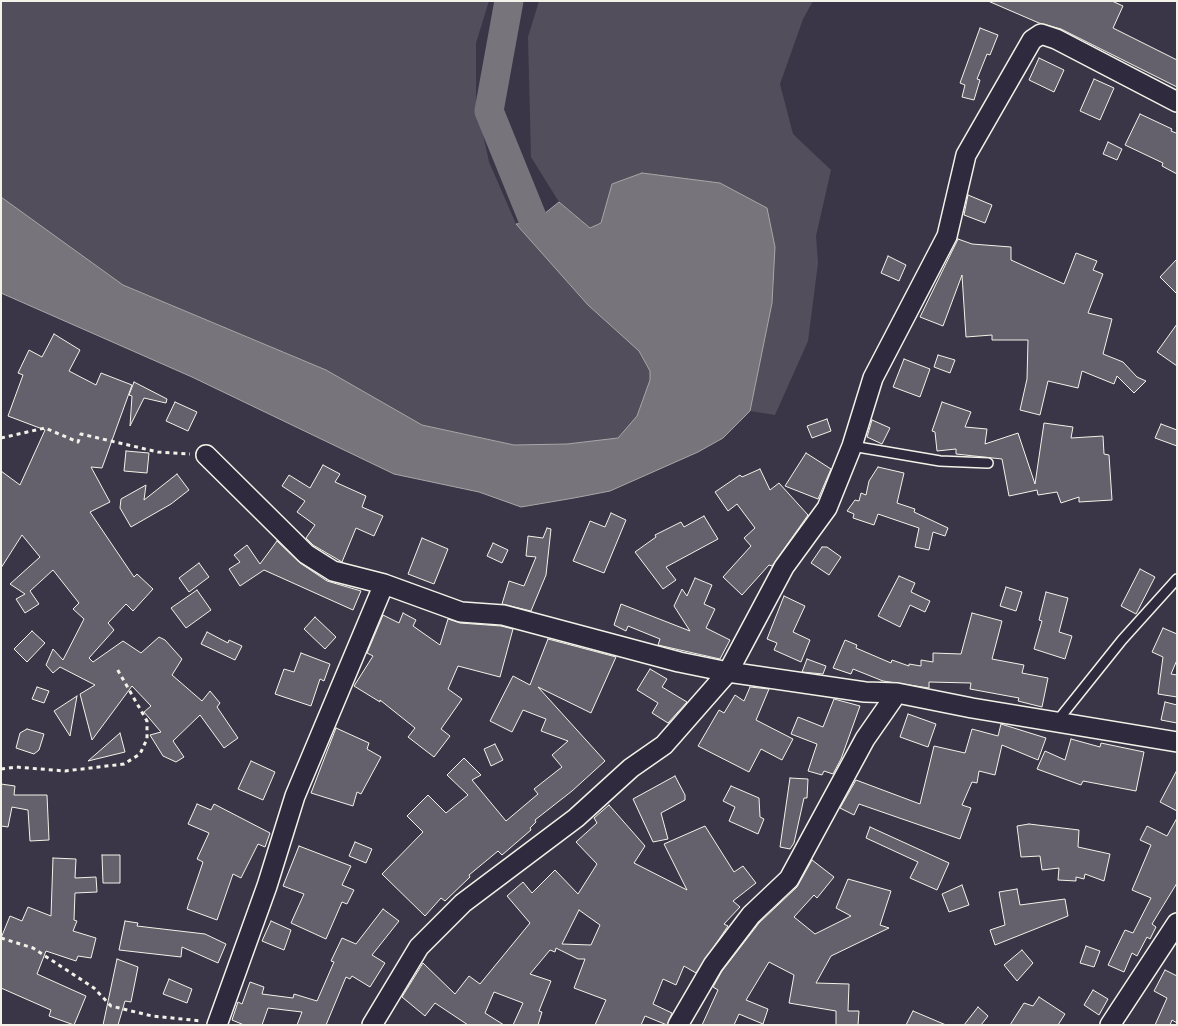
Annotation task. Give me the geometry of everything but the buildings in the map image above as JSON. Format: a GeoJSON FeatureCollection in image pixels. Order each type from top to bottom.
{"type":"FeatureCollection","features":[{"type":"Feature","properties":{"kind":"street"},"geometry":{"type":"LineString","coordinates":[[372,1025],[420,947],[463,903],[576,818],[631,768],[664,745],[728,672],[784,567],[827,508],[852,446],[873,378],[947,236],[966,156],[1032,40],[1041,34],[1056,40],[1177,102]]}},
{"type":"Feature","properties":{"kind":"street"},"geometry":{"type":"LineString","coordinates":[[206,455],[306,554],[334,570],[384,584],[461,612],[503,614],[679,662],[728,672],[865,692],[897,693],[972,708],[1058,720],[1177,742]]}},
{"type":"Feature","properties":{"kind":"street"},"geometry":{"type":"LineString","coordinates":[[218,1024],[267,886],[294,796],[384,584]]}},
{"type":"Feature","properties":{"kind":"street"},"geometry":{"type":"LineString","coordinates":[[678,1025],[713,965],[751,915],[789,879],[865,739],[897,693]]}},
{"type":"Feature","properties":{"kind":"street"},"geometry":{"type":"LineString","coordinates":[[1110,1025],[1177,923]]}},
{"type":"Feature","properties":{"kind":"lane"},"geometry":{"type":"LineString","coordinates":[[852,446],[940,461],[988,463]]}},
{"type":"Feature","properties":{"kind":"lane"},"geometry":{"type":"LineString","coordinates":[[1058,720],[1122,640],[1177,580]]}},
{"type":"Feature","properties":{"kind":"path"},"geometry":{"type":"LineString","coordinates":[[1,438],[45,428],[78,442],[81,434],[158,452],[206,455]]}},
{"type":"Feature","properties":{"kind":"path"},"geometry":{"type":"LineString","coordinates":[[1,769],[16,767],[65,771],[124,764],[140,754],[147,739],[147,721],[116,667]]}},
{"type":"Feature","properties":{"kind":"path"},"geometry":{"type":"LineString","coordinates":[[1,938],[33,948],[94,988],[111,1006],[152,1016],[218,1024]]}},
{"type":"Feature","properties":{"kind":"shaded area"},"geometry":{"type":"Polygon","coordinates":[[[1,1],[489,1],[476,43],[476,102],[489,162],[516,224],[588,305],[639,351],[650,371],[650,380],[637,416],[618,438],[567,444],[514,445],[422,425],[326,370],[123,285],[1,197],[1,1]]]}},
{"type":"Feature","properties":{"kind":"shaded area"},"geometry":{"type":"Polygon","coordinates":[[[539,1],[813,1],[803,19],[780,84],[793,134],[831,170],[816,236],[818,263],[808,341],[775,415],[750,411],[772,303],[612,184],[601,223],[590,228],[559,202],[531,157],[528,37],[539,1]]]}},
{"type":"Feature","properties":{"kind":"shaded area"},"geometry":{"type":"Polygon","coordinates":[[[642,173],[720,183],[767,208],[775,247],[772,303],[750,411],[723,438],[698,452],[610,491],[574,498],[521,507],[479,492],[394,474],[192,377],[1,293],[1,197],[123,285],[326,370],[422,425],[514,445],[567,444],[618,438],[637,416],[650,380],[650,371],[639,351],[588,305],[516,224],[534,222],[559,202],[590,228],[601,223],[612,184],[642,173]]]}},
{"type":"Feature","properties":{"kind":"waterway"},"geometry":{"type":"LineString","coordinates":[[509,1],[489,111],[534,222],[565,246]]}}]}
